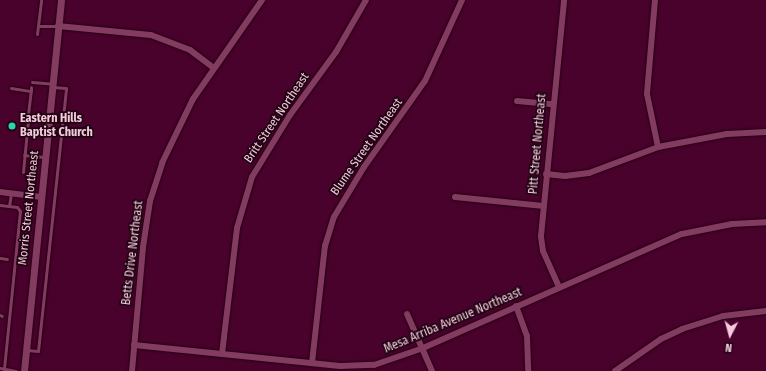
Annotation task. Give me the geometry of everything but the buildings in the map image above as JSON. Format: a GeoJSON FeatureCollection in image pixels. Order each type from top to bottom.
{"type":"FeatureCollection","features":[{"type":"Feature","properties":{"kind":"street","name":"Morris Street Northeast"},"geometry":{"type":"LineString","coordinates":[[24,371],[61,0]]}},
{"type":"Feature","properties":{"kind":"street","name":"Betts Drive Northeast"},"geometry":{"type":"LineString","coordinates":[[132,371],[143,247],[154,188],[170,141],[214,68],[262,0]]}},
{"type":"Feature","properties":{"kind":"street","name":"Britt Street Northeast"},"geometry":{"type":"LineString","coordinates":[[222,354],[237,228],[252,177],[290,115],[336,52],[366,0]]}},
{"type":"Feature","properties":{"kind":"street","name":"Blume Street Northeast"},"geometry":{"type":"LineString","coordinates":[[312,363],[325,246],[334,217],[364,167],[425,81],[462,0]]}},
{"type":"Feature","properties":{"kind":"street","name":"Pitt Street Northeast"},"geometry":{"type":"LineString","coordinates":[[559,287],[541,244],[546,174],[564,0]]}},
{"type":"Feature","properties":{"kind":"street"},"geometry":{"type":"LineString","coordinates":[[655,0],[647,94],[658,147]]}},
{"type":"Feature","properties":{"kind":"street"},"geometry":{"type":"LineString","coordinates":[[58,26],[151,35],[190,50],[214,68]]}},
{"type":"Feature","properties":{"kind":"street"},"geometry":{"type":"LineString","coordinates":[[517,100],[553,104]]}},
{"type":"Feature","properties":{"kind":"street"},"geometry":{"type":"LineString","coordinates":[[546,174],[565,176],[589,173],[658,147],[727,134],[766,132]]}},
{"type":"Feature","properties":{"kind":"street"},"geometry":{"type":"LineString","coordinates":[[0,192],[42,197]]}},
{"type":"Feature","properties":{"kind":"street"},"geometry":{"type":"LineString","coordinates":[[455,197],[544,206]]}},
{"type":"Feature","properties":{"kind":"street","name":"Mesa Arriba Avenue Northeast"},"geometry":{"type":"LineString","coordinates":[[134,345],[340,366],[374,365],[423,348],[682,234],[732,224],[766,222]]}},
{"type":"Feature","properties":{"kind":"street"},"geometry":{"type":"LineString","coordinates":[[516,306],[527,336],[528,371]]}},
{"type":"Feature","properties":{"kind":"street"},"geometry":{"type":"LineString","coordinates":[[615,371],[661,339],[682,329],[723,316],[766,311]]}},
{"type":"Feature","properties":{"kind":"street"},"geometry":{"type":"LineString","coordinates":[[407,314],[432,371]]}},
{"type":"Feature","properties":{"kind":"lane"},"geometry":{"type":"LineString","coordinates":[[37,34],[41,0]]}},
{"type":"Feature","properties":{"kind":"lane"},"geometry":{"type":"LineString","coordinates":[[38,26],[58,26]]}},
{"type":"Feature","properties":{"kind":"lane"},"geometry":{"type":"LineString","coordinates":[[26,350],[38,352],[66,88],[32,82]]}},
{"type":"Feature","properties":{"kind":"lane"},"geometry":{"type":"LineString","coordinates":[[10,88],[31,88],[28,114]]}},
{"type":"Feature","properties":{"kind":"lane"},"geometry":{"type":"LineString","coordinates":[[23,172],[28,120]]}},
{"type":"Feature","properties":{"kind":"lane"},"geometry":{"type":"LineString","coordinates":[[24,154],[46,157]]}},
{"type":"Feature","properties":{"kind":"lane"},"geometry":{"type":"LineString","coordinates":[[9,206],[11,193]]}},
{"type":"Feature","properties":{"kind":"lane"},"geometry":{"type":"LineString","coordinates":[[0,205],[17,207],[20,211],[2,369],[16,371]]}},
{"type":"Feature","properties":{"kind":"lane"},"geometry":{"type":"LineString","coordinates":[[0,258],[7,259]]}},
{"type":"Feature","properties":{"kind":"place","name":"Eastern Hills Baptist Church"},"geometry":{"type":"Point","coordinates":[12,126]}}]}
